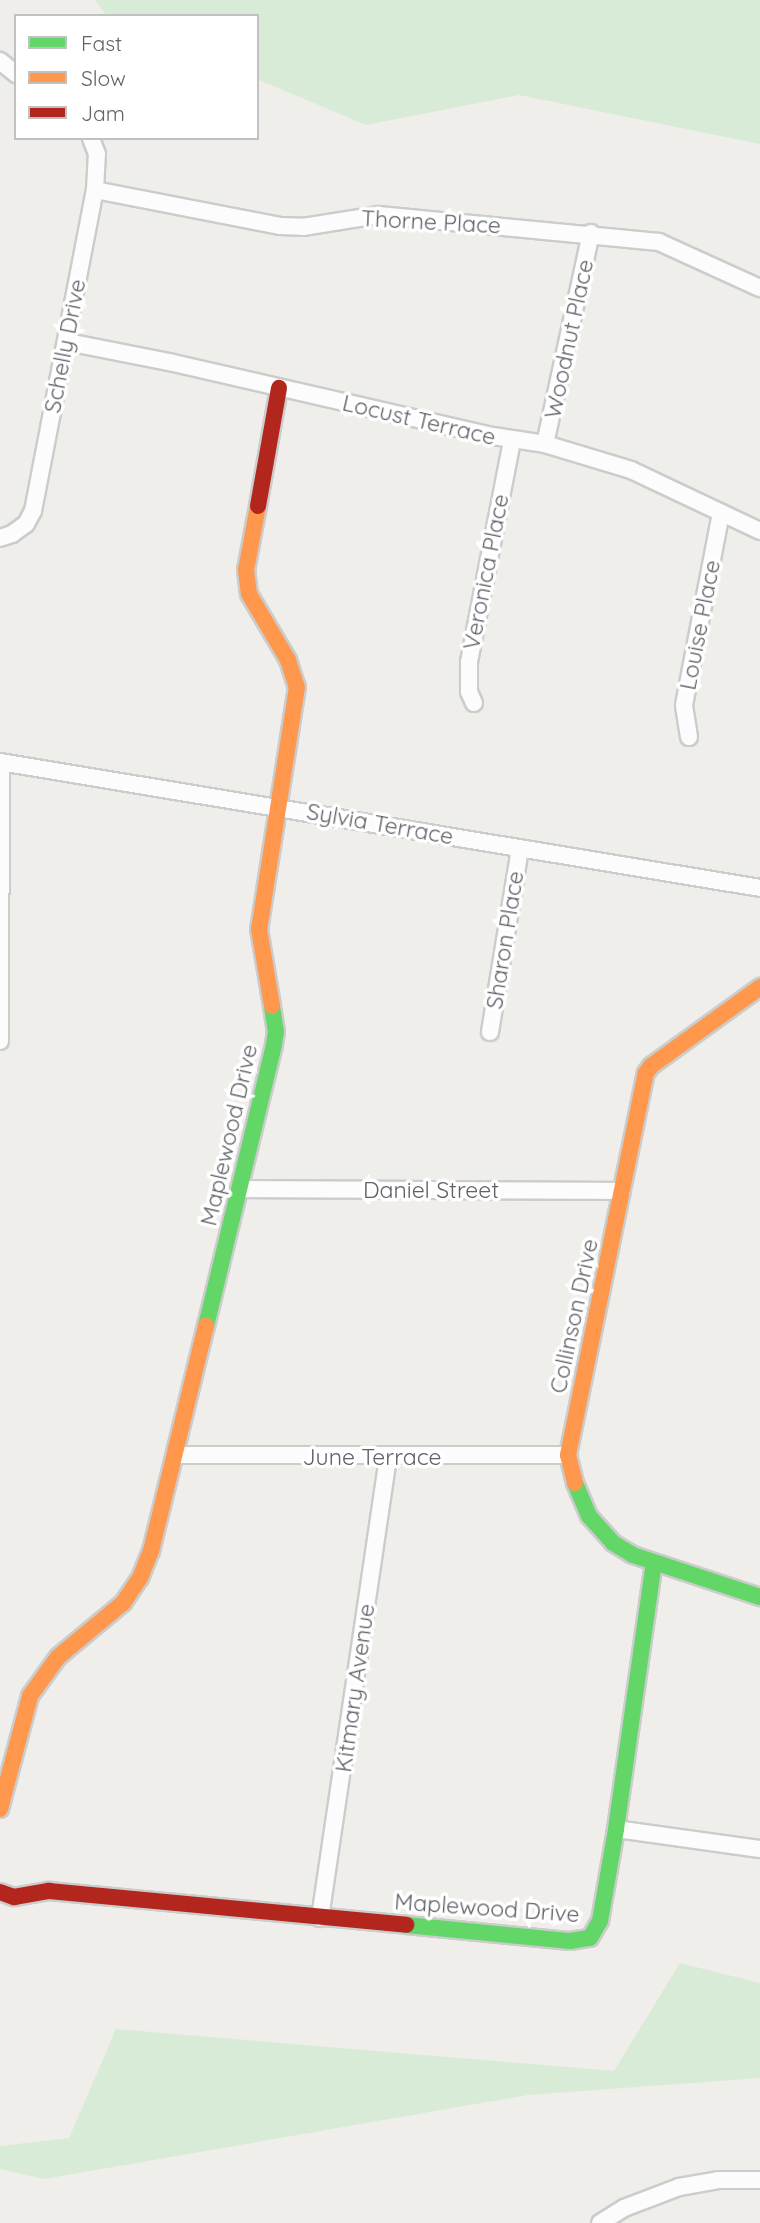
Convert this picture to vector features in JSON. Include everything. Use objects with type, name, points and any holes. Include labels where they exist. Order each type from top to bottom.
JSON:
[{"type":"street","points":[[0,61],[14,72]]},
{"type":"street","name":"Schelly Drive","points":[[0,538],[12,534],[26,524],[33,510],[95,190],[97,153],[92,140]]},
{"type":"street","name":"Thorne Place","points":[[95,190],[280,226],[303,227],[379,215],[591,233],[659,242],[760,288]]},
{"type":"street","name":"Woodnut Place","points":[[545,444],[591,233]]},
{"type":"street","name":"Locust Terrace","points":[[67,342],[512,440],[545,444],[631,470],[760,531]]},
{"type":"street","name":"Maplewood Drive","points":[[0,1809],[24,1709],[43,1675],[58,1657],[118,1609],[140,1578],[176,1455],[276,1032],[259,929],[297,687],[288,660],[249,594],[246,570],[279,388]]},
{"type":"street","name":"Veronica Place","points":[[474,703],[470,692],[469,662],[512,440]]},
{"type":"street","name":"Louise Place","points":[[689,737],[684,705],[721,513]]},
{"type":"street","points":[[0,1041],[1,762]]},
{"type":"street","name":"Sylvia Terrace","points":[[1,762],[760,888]]},
{"type":"street","name":"Sharon Place","points":[[490,1032],[520,848]]},
{"type":"street","name":"Collinson Drive","points":[[760,987],[651,1066],[646,1073],[568,1455],[578,1493],[602,1533],[622,1549],[654,1563],[760,1597]]},
{"type":"street","name":"Daniel Street","points":[[240,1189],[622,1191]]},
{"type":"street","name":"June Terrace","points":[[176,1455],[568,1455]]},
{"type":"street","name":"Kitmary Avenue","points":[[320,1918],[388,1457]]},
{"type":"street","name":"Maplewood Drive","points":[[0,1892],[14,1897],[49,1891],[320,1918],[586,1940],[596,1934],[600,1921],[654,1563]]},
{"type":"street","points":[[616,1829],[760,1849]]},
{"type":"street","points":[[600,2223],[624,2208],[679,2187],[718,2180],[760,2180]]},
{"type":"green space","points":[[95,0],[760,0],[760,144],[519,95],[366,125],[259,80],[259,14],[106,14]]},
{"type":"green space","points":[[680,1963],[760,1983],[760,2078],[528,2095],[44,2179],[0,2169],[0,2146],[69,2138],[116,2029],[614,2071]]},
{"type":"traffic: fast","points":[[206,1326],[274,1044],[276,1032],[272,1006]]},
{"type":"traffic: fast","points":[[575,1483],[589,1516],[613,1543],[633,1555],[760,1597]]},
{"type":"traffic: fast","points":[[406,1925],[570,1941],[590,1938],[600,1921],[616,1829],[654,1563]]},
{"type":"traffic: slow","points":[[258,506],[246,570],[249,594],[288,660],[297,687],[259,929],[272,1006]]},
{"type":"traffic: slow","points":[[575,1483],[568,1455],[646,1073],[651,1066],[760,987]]},
{"type":"traffic: slow","points":[[0,1809],[30,1696],[58,1657],[123,1603],[140,1578],[151,1551],[206,1326]]},
{"type":"traffic: jam","points":[[258,506],[279,388]]},
{"type":"traffic: jam","points":[[0,1892],[14,1897],[49,1891],[406,1925]]}]
